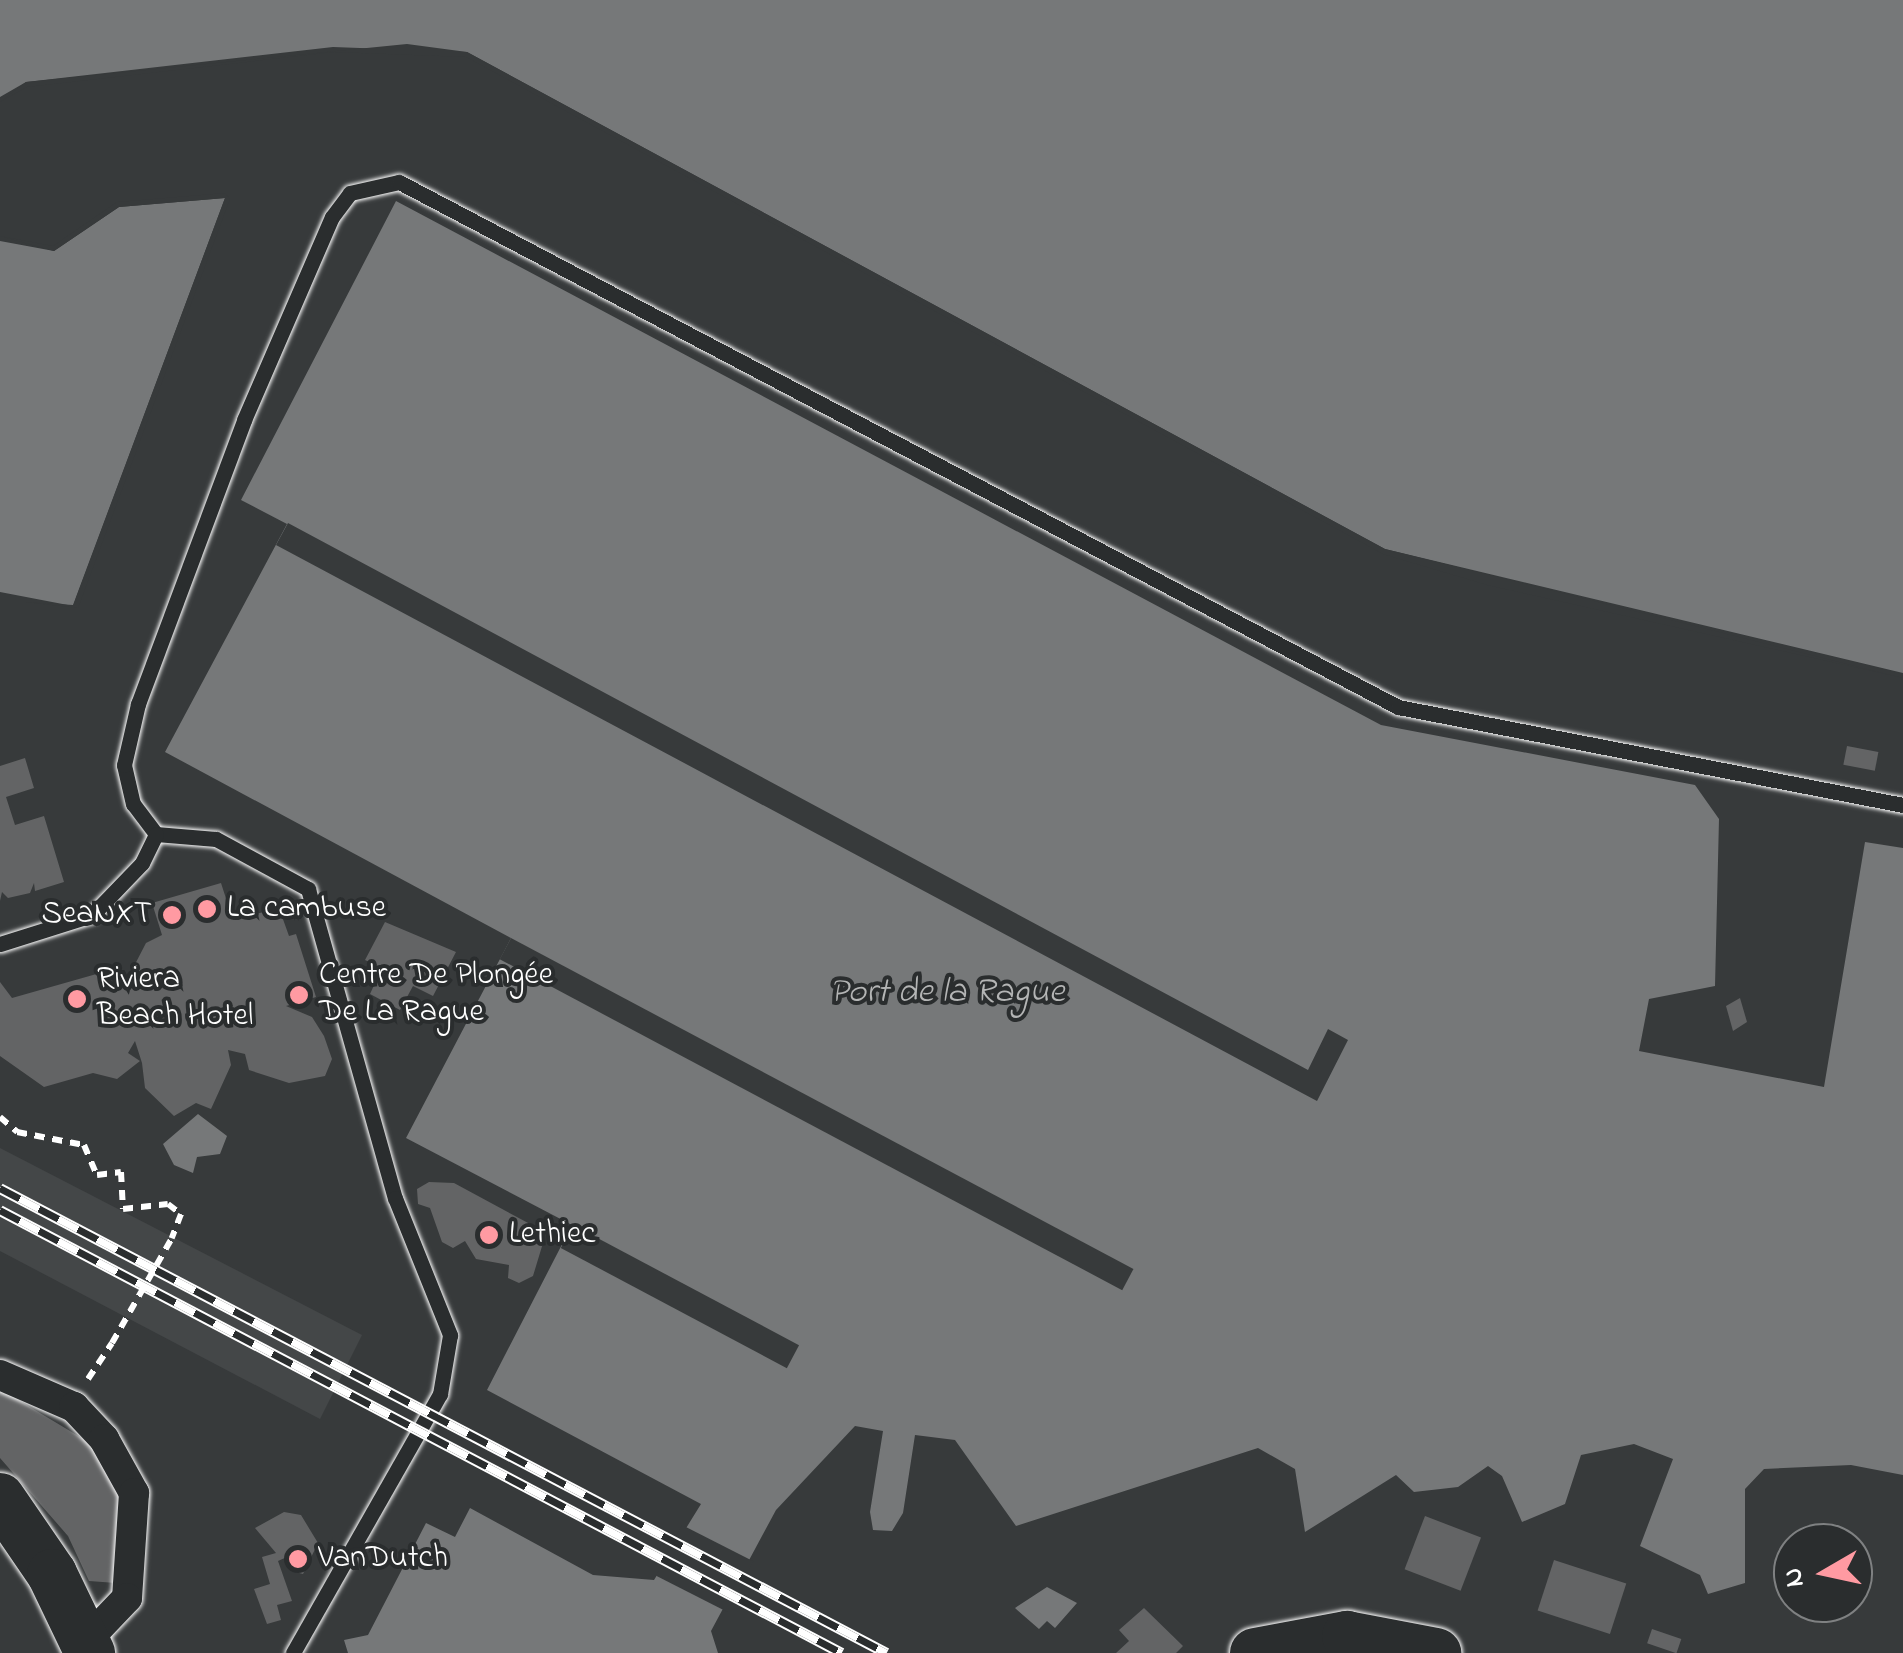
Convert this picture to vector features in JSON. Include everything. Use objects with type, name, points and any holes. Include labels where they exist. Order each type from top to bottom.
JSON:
[{"type":"main road","points":[[0,1498],[87,1647]]},
{"type":"main road","points":[[1255,1653],[1347,1636],[1436,1653]]},
{"type":"street","points":[[0,1375],[74,1407],[104,1439],[134,1494],[127,1598],[87,1647]]},
{"type":"lane","points":[[293,1653],[440,1394],[450,1334],[395,1198],[308,889],[216,839],[156,834],[133,804],[124,766],[138,704],[244,420],[332,217],[350,193],[399,182],[1398,707],[1903,805]]},
{"type":"lane","points":[[0,944],[92,915],[142,863],[156,834]]},
{"type":"path","points":[[0,1117],[17,1132],[84,1145],[98,1175],[120,1172],[124,1210],[168,1204],[181,1214],[172,1238],[112,1344],[84,1384]]},
{"type":"shaded area","points":[[0,1148],[362,1335],[320,1419],[0,1251]]},
{"type":"water","points":[[0,0],[1903,0],[1903,673],[1385,549],[467,52],[333,47],[26,82],[0,97]]},
{"type":"water","points":[[225,198],[73,606],[0,592],[0,241],[54,251],[119,207]]},
{"type":"water","name":"Port de la Rague","points":[[396,201],[1381,725],[1695,785],[1719,819],[1715,986],[1649,999],[1639,1051],[1824,1087],[1865,842],[1903,848],[1903,1475],[1851,1465],[1764,1469],[1745,1489],[1745,1583],[1708,1594],[1700,1575],[1640,1546],[1673,1459],[1634,1444],[1581,1455],[1565,1504],[1522,1522],[1502,1476],[1488,1466],[1458,1487],[1414,1492],[1396,1475],[1305,1532],[1295,1469],[1258,1448],[1016,1526],[955,1440],[915,1435],[903,1513],[892,1531],[873,1530],[870,1512],[883,1431],[855,1426],[776,1510],[711,1631],[718,1653],[348,1653],[344,1640],[368,1635],[426,1523],[455,1537],[470,1508],[593,1575],[654,1580],[701,1504],[487,1390],[572,1225],[406,1138],[511,938],[165,752],[287,524],[241,500]]},
{"type":"water","points":[[198,1114],[227,1136],[220,1154],[197,1157],[193,1173],[174,1165],[163,1144]]},
{"type":"water","points":[[1047,1587],[1077,1603],[1055,1628],[1047,1621],[1039,1629],[1015,1608]]},
{"type":"pier","points":[[407,44],[467,52],[1385,549],[1903,678],[1487,585],[1383,554],[466,57],[334,52],[27,87],[0,102],[26,82]]},
{"type":"pier","points":[[225,193],[230,199],[78,608],[25,602],[73,605],[225,198],[119,207],[54,251],[0,236],[53,246],[117,202]]},
{"type":"pier","points":[[288,523],[1308,1070],[1328,1029],[1348,1040],[1317,1101],[276,545]]},
{"type":"pier","points":[[511,938],[1133,1269],[1122,1290],[500,959]]},
{"type":"pier","points":[[573,1225],[799,1345],[787,1368],[561,1248]]},
{"type":"pier","points":[[682,1525],[753,1561],[727,1612],[656,1576]]},
{"type":"building","points":[[1847,746],[1878,752],[1875,771],[1843,765]]},
{"type":"building","points":[[25,758],[34,788],[6,797],[15,825],[44,816],[64,882],[35,891],[34,883],[30,893],[8,898],[2,892],[0,901],[0,766]]},
{"type":"building","points":[[221,883],[233,920],[279,908],[289,936],[296,934],[316,997],[286,1006],[312,1017],[324,1036],[332,1059],[325,1076],[289,1083],[249,1070],[245,1054],[228,1050],[231,1065],[211,1109],[196,1103],[174,1116],[145,1088],[142,1063],[135,1041],[128,1053],[140,1061],[117,1079],[93,1073],[44,1087],[0,1056],[0,982],[12,998],[100,973],[112,986],[143,989],[146,977],[132,970],[146,943],[162,935],[152,903]]},
{"type":"building","points":[[385,922],[456,952],[433,996],[413,986],[400,1010],[370,994],[382,968],[365,960]]},
{"type":"building","points":[[1740,998],[1747,1022],[1733,1031],[1726,1006]]},
{"type":"building","points":[[429,1182],[454,1183],[530,1224],[532,1237],[543,1243],[533,1276],[519,1283],[508,1278],[509,1265],[476,1259],[465,1241],[453,1248],[442,1242],[430,1208],[418,1204],[417,1189]]},
{"type":"building","points":[[0,1389],[90,1443],[120,1498],[116,1583],[89,1581],[68,1536],[0,1458]]},
{"type":"building","points":[[284,1512],[301,1515],[318,1543],[303,1574],[292,1571],[287,1557],[278,1561],[292,1601],[277,1605],[281,1620],[267,1624],[254,1589],[270,1584],[262,1557],[276,1553],[255,1528]]},
{"type":"building","points":[[1425,1516],[1481,1538],[1461,1591],[1405,1569]]},
{"type":"building","points":[[1554,1560],[1626,1583],[1610,1634],[1538,1610]]},
{"type":"building","points":[[1144,1608],[1183,1646],[1176,1653],[1116,1653],[1129,1641],[1119,1630]]},
{"type":"building","points":[[1652,1629],[1681,1639],[1677,1653],[1647,1643]]},
{"type":"railway","points":[[0,1188],[887,1653]]},
{"type":"railway","points":[[0,1210],[842,1653]]},
{"type":"place","name":"La cambuse","points":[[207,909]]},
{"type":"place","name":"SeaNXT","points":[[172,915]]},
{"type":"place","name":"Centre De Plongée De La Rague","points":[[299,995]]},
{"type":"place","name":"Riviera Beach Hotel","points":[[77,999]]},
{"type":"place","name":"Lethiec","points":[[489,1235]]},
{"type":"place","name":"VanDutch","points":[[298,1559]]}]
